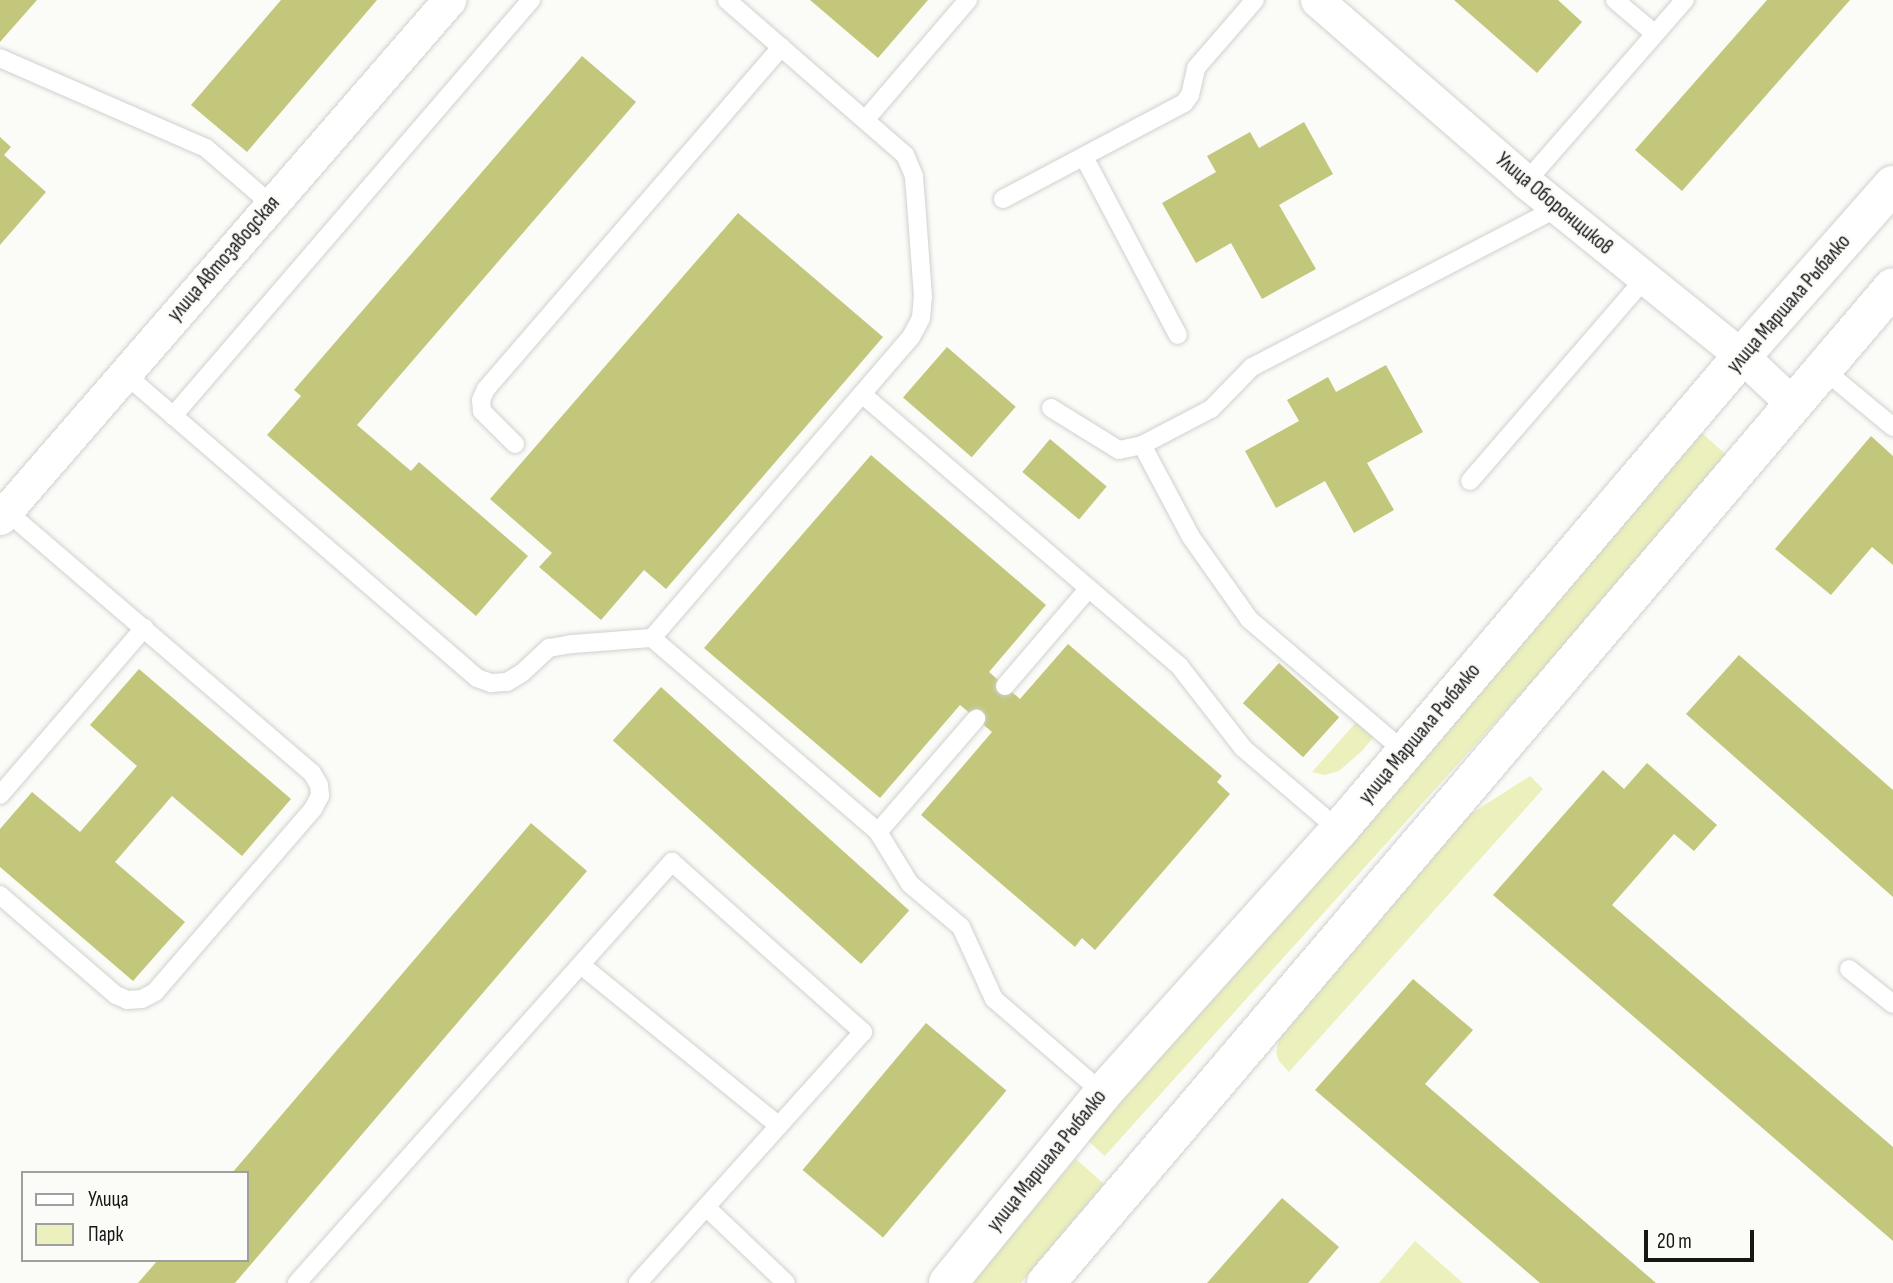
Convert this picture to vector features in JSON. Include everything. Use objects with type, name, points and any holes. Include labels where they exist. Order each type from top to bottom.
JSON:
[{"type":"main road","name":"улица Маршала Рыбалко","points":[[948,1283],[1103,1093],[1339,830],[1742,356],[1893,185]]},
{"type":"main road","points":[[1046,1283],[1893,287]]},
{"type":"street","name":"улица Автозаводская","points":[[2,511],[125,374],[449,0]]},
{"type":"street","name":"Улица Оборонщиков","points":[[1317,0],[1526,182],[1742,356],[1794,405]]},
{"type":"lane","points":[[173,416],[531,0]]},
{"type":"lane","points":[[652,638],[911,337],[922,318],[923,297],[914,176],[905,155],[727,0]]},
{"type":"lane","points":[[866,119],[968,0]]},
{"type":"lane","points":[[1003,199],[1184,103],[1190,95],[1196,68],[1255,0]]},
{"type":"lane","points":[[1615,0],[1656,34]]},
{"type":"lane","points":[[1526,182],[1685,0]]},
{"type":"lane","points":[[515,444],[482,411],[486,389],[781,47]]},
{"type":"lane","points":[[0,58],[206,148],[271,205]]},
{"type":"lane","points":[[1084,157],[1178,335]]},
{"type":"lane","points":[[1051,408],[1119,450],[1142,445],[1212,409],[1252,367],[1558,208]]},
{"type":"lane","points":[[1470,481],[1645,278]]},
{"type":"lane","points":[[1823,369],[1893,427]]},
{"type":"lane","points":[[125,374],[477,678],[491,683],[507,682],[522,674],[549,648],[572,643],[652,638],[878,832],[911,884],[961,927],[994,999],[1103,1093]]},
{"type":"lane","points":[[862,394],[1180,667],[1243,748],[1339,830]]},
{"type":"lane","points":[[1142,445],[1191,537],[1249,619],[1405,752]]},
{"type":"lane","points":[[0,895],[116,995],[128,1000],[142,999],[155,992],[313,808],[320,796],[319,785],[312,773],[144,628],[2,511]]},
{"type":"lane","points":[[1004,686],[1088,589]]},
{"type":"lane","points":[[0,795],[144,628]]},
{"type":"lane","points":[[878,832],[976,719]]},
{"type":"lane","points":[[297,1283],[672,862],[863,1032],[638,1283]]},
{"type":"lane","points":[[581,965],[779,1126]]},
{"type":"lane","points":[[1849,969],[1893,1004]]},
{"type":"lane","points":[[706,1207],[786,1283]]},
{"type":"green space","points":[[1702,433],[1732,460],[1105,1156],[1075,1129]]},
{"type":"green space","points":[[1358,720],[1376,734],[1362,751],[1339,771],[1325,775],[1312,772]]},
{"type":"green space","points":[[1530,776],[1543,789],[1289,1072],[1279,1061],[1276,1052],[1281,1032],[1455,824]]},
{"type":"green space","points":[[1076,1159],[1104,1184],[1021,1283],[971,1283]]},
{"type":"green space","points":[[1415,1241],[1463,1283],[1379,1283]]},
{"type":"building","points":[[0,0],[37,0],[0,42]]},
{"type":"building","points":[[281,0],[377,0],[247,152],[191,105]]},
{"type":"building","points":[[810,0],[928,0],[878,58]]},
{"type":"building","points":[[1454,0],[1558,0],[1582,22],[1537,73]]},
{"type":"building","points":[[1767,0],[1850,0],[1682,191],[1635,150]]},
{"type":"building","points":[[582,56],[636,102],[357,425],[411,471],[419,462],[528,556],[476,616],[267,435],[301,396],[294,390]]},
{"type":"building","points":[[1304,122],[1333,174],[1279,205],[1316,269],[1262,299],[1231,243],[1196,263],[1162,203],[1216,172],[1207,156],[1250,132],[1259,148]]},
{"type":"building","points":[[0,137],[11,147],[4,155],[46,192],[0,245]]},
{"type":"building","points":[[738,213],[883,337],[666,589],[644,570],[601,620],[539,567],[552,553],[490,499]]},
{"type":"building","points":[[947,347],[1016,407],[972,457],[903,398]]},
{"type":"building","points":[[1386,365],[1423,432],[1367,463],[1394,510],[1354,533],[1325,481],[1276,508],[1245,451],[1299,421],[1287,400],[1328,377],[1336,392]]},
{"type":"building","points":[[1871,436],[1893,456],[1893,565],[1872,547],[1831,595],[1775,549]]},
{"type":"building","points":[[1050,439],[1107,487],[1079,520],[1022,472]]},
{"type":"building","points":[[871,455],[1046,605],[989,672],[1020,699],[1068,644],[1222,776],[1217,782],[1230,794],[1095,950],[1082,938],[1075,947],[921,815],[992,732],[960,705],[880,798],[704,648]]},
{"type":"building","points":[[1739,655],[1893,790],[1893,897],[1686,714]]},
{"type":"building","points":[[1279,663],[1339,717],[1303,757],[1243,703]]},
{"type":"building","points":[[139,669],[291,799],[242,856],[172,796],[115,862],[185,922],[133,981],[0,867],[0,829],[32,792],[80,832],[137,766],[90,725]]},
{"type":"building","points":[[661,687],[909,910],[861,964],[613,741]]},
{"type":"building","points":[[1647,763],[1717,825],[1694,851],[1674,834],[1612,905],[1893,1147],[1893,1241],[1493,895],[1603,770],[1624,789]]},
{"type":"building","points":[[531,823],[587,871],[235,1283],[138,1283],[156,1262],[248,1262],[248,1171],[234,1171]]},
{"type":"building","points":[[1413,979],[1473,1030],[1425,1084],[1656,1283],[1540,1283],[1315,1090]]},
{"type":"building","points":[[926,1023],[1006,1090],[883,1238],[803,1170]]},
{"type":"building","points":[[1282,1198],[1339,1247],[1308,1283],[1207,1283]]}]
